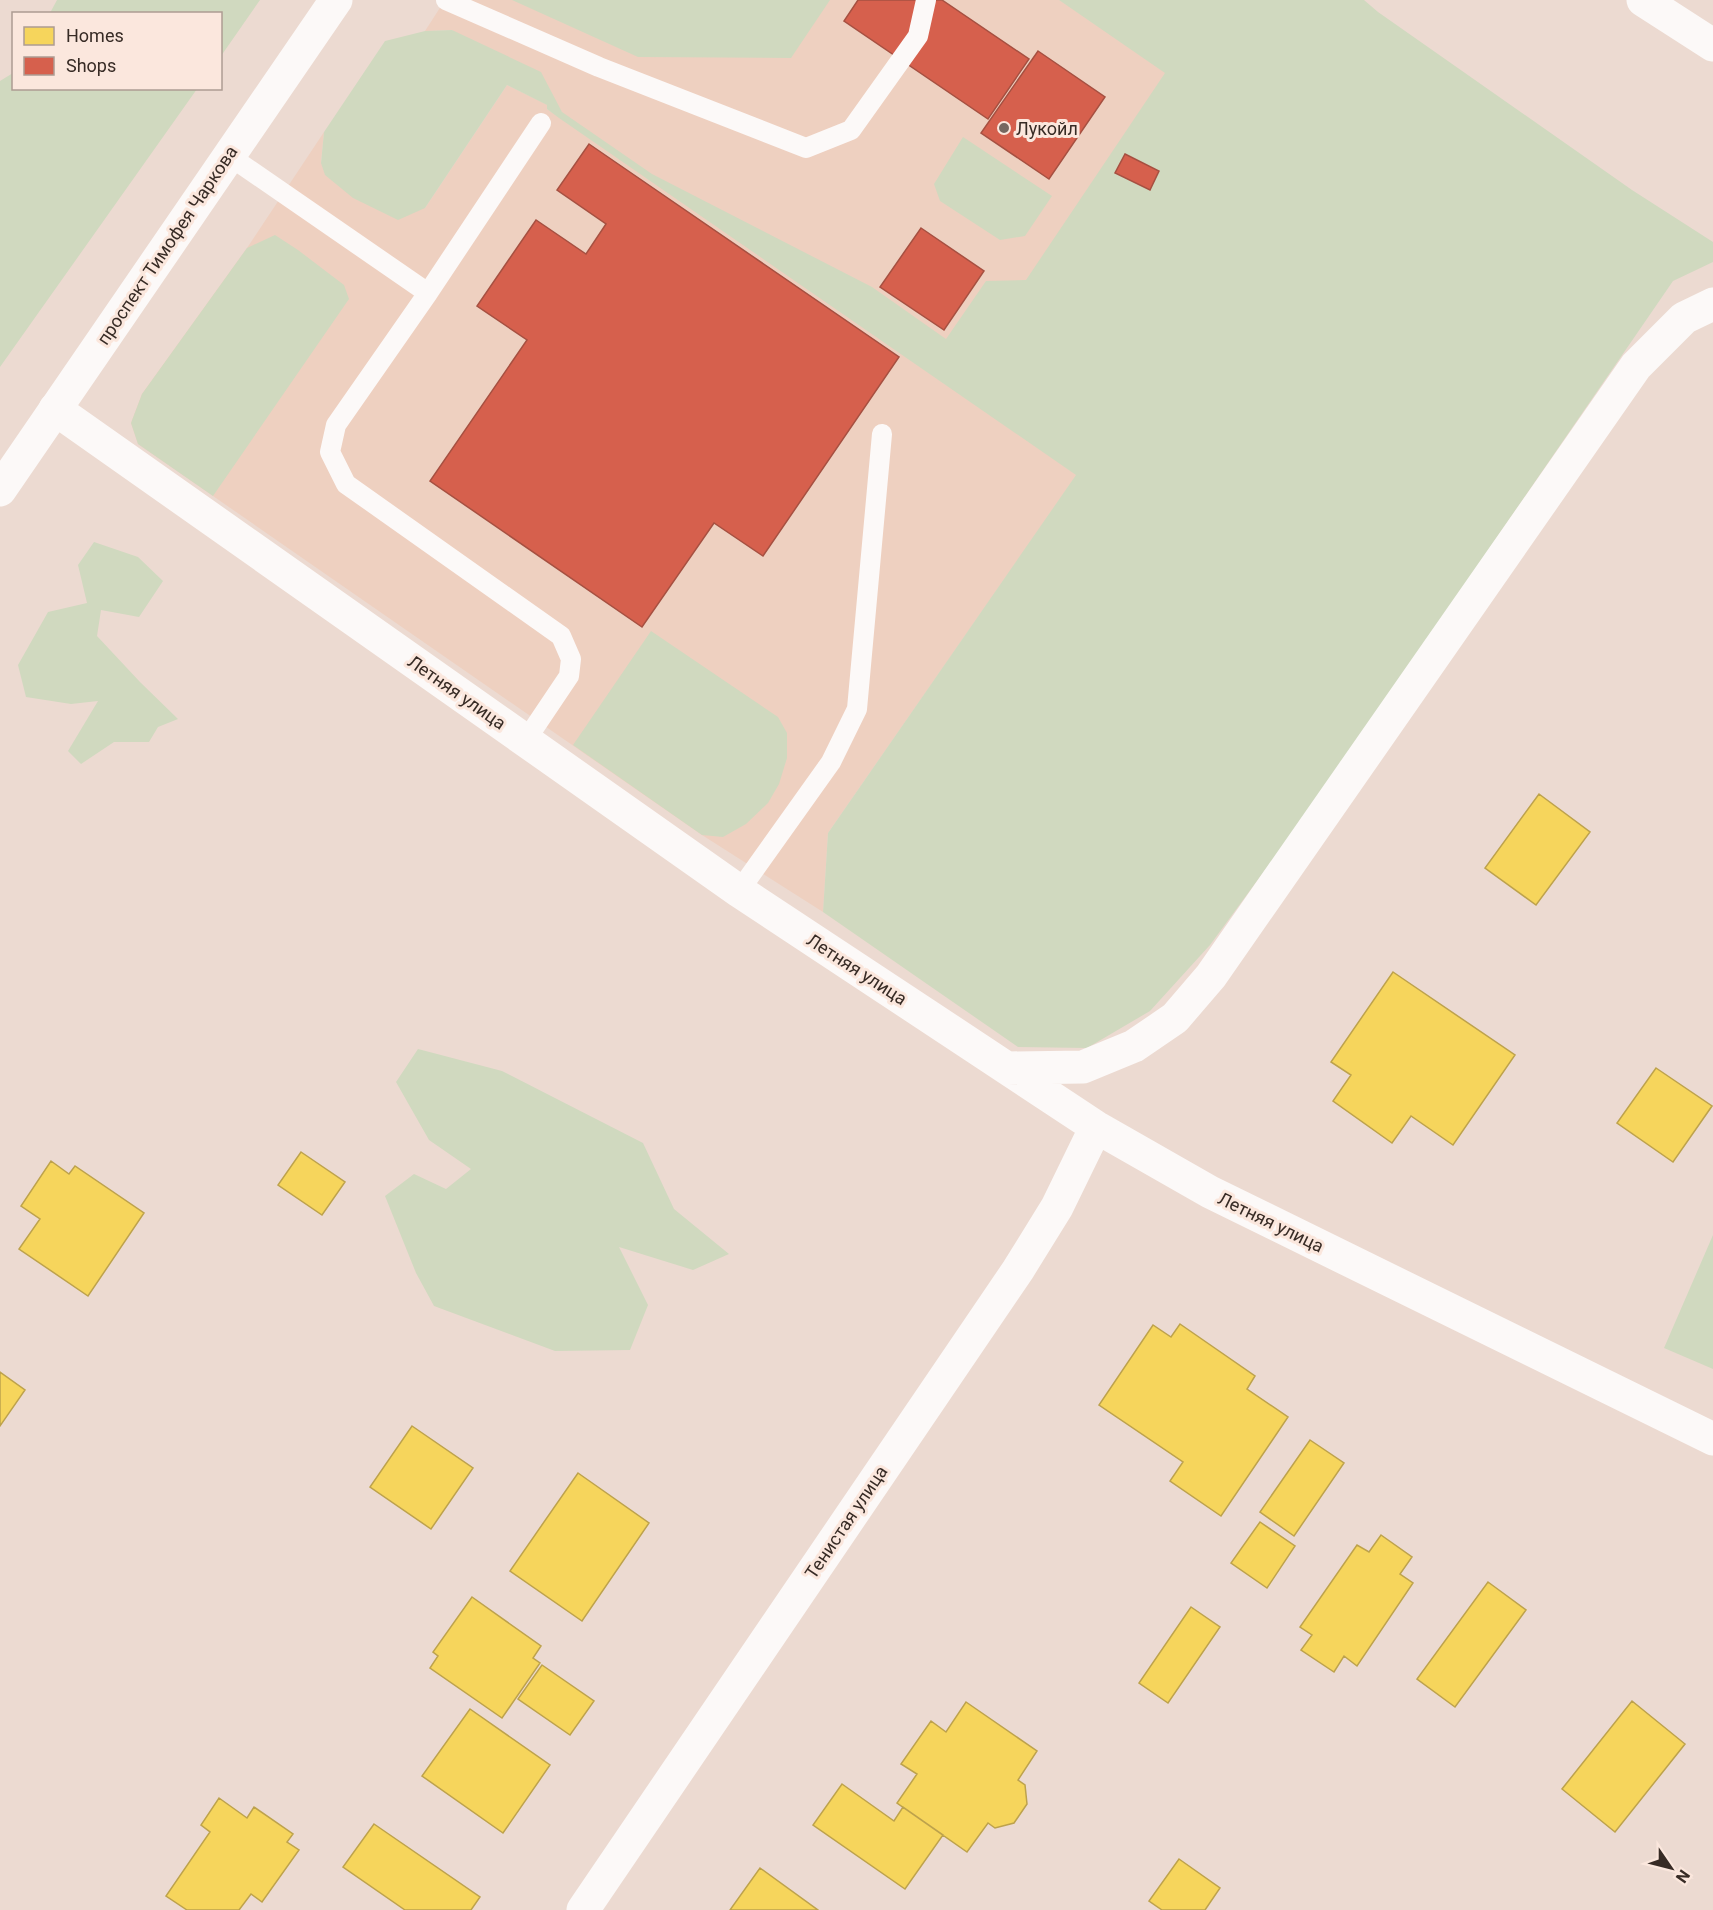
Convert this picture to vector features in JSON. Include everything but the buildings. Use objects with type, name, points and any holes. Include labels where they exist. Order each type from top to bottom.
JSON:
[{"type":"street","name":"проспект Тимофея Чаркова","points":[[0,490],[336,0]]},
{"type":"street","points":[[1643,0],[1713,45]]},
{"type":"street","points":[[1008,1068],[1083,1067],[1134,1046],[1175,1018],[1211,976],[1636,366],[1684,318],[1713,304]]},
{"type":"street","name":"Летняя улица","points":[[55,409],[739,891],[1096,1127],[1210,1192],[1713,1439]]},
{"type":"street","name":"Тенистая улица","points":[[583,1910],[1018,1270],[1058,1208],[1096,1127]]},
{"type":"lane","points":[[446,0],[599,67],[806,148],[850,130],[918,36],[926,0]]},
{"type":"lane","points":[[526,740],[569,676],[571,659],[561,636],[346,484],[330,452],[336,425],[428,293],[541,123]]},
{"type":"lane","points":[[228,155],[428,293]]},
{"type":"lane","points":[[739,891],[831,762],[857,709],[882,434]]},
{"type":"shaded area","points":[[445,0],[1243,0],[1356,73],[828,833],[823,912],[702,835],[138,444],[131,423],[142,394],[247,248],[324,132],[321,162],[425,208],[507,85],[548,105],[547,109],[559,117],[562,112],[452,30],[425,31]]},
{"type":"green space","points":[[57,0],[260,0],[222,55],[222,12],[51,12]]},
{"type":"green space","points":[[512,0],[830,0],[791,58],[638,57]]},
{"type":"green space","points":[[1059,0],[1364,0],[1632,190],[1713,242],[1713,262],[1673,281],[1317,799],[1210,945],[1150,1011],[1087,1048],[1018,1047],[823,912],[828,833],[1076,475],[559,118],[547,109],[547,105],[507,85],[425,208],[398,220],[353,198],[325,175],[321,163],[324,132],[385,41],[425,31],[452,30],[541,72],[562,112],[652,174],[872,287],[946,339],[986,281],[1026,280],[1165,73]],"holes":[[[1125,154],[1159,171],[1150,190],[1115,173]]]},
{"type":"green space","points":[[12,74],[12,90],[196,90],[0,367],[0,81]]},
{"type":"green space","points":[[963,137],[1052,196],[1025,236],[1000,240],[940,201],[934,184]]},
{"type":"green space","points":[[275,235],[344,285],[349,299],[213,496],[138,444],[131,423],[142,394],[247,248]]},
{"type":"green space","points":[[94,542],[138,557],[163,581],[139,617],[101,610],[97,636],[178,719],[158,727],[149,742],[114,742],[81,764],[68,751],[98,701],[71,704],[26,697],[18,665],[48,612],[87,603],[78,565]]},
{"type":"green space","points":[[651,631],[778,717],[787,733],[787,758],[779,784],[768,803],[746,824],[723,837],[702,835],[573,745]]},
{"type":"green space","points":[[418,1049],[502,1071],[643,1143],[674,1209],[729,1254],[693,1270],[619,1247],[648,1305],[630,1350],[555,1351],[434,1306],[416,1273],[385,1196],[414,1174],[446,1189],[471,1169],[429,1140],[396,1082]]},
{"type":"green space","points":[[1713,1235],[1713,1369],[1664,1348]]},
{"type":"place","name":"Лукойл","points":[[1004,128]]}]
